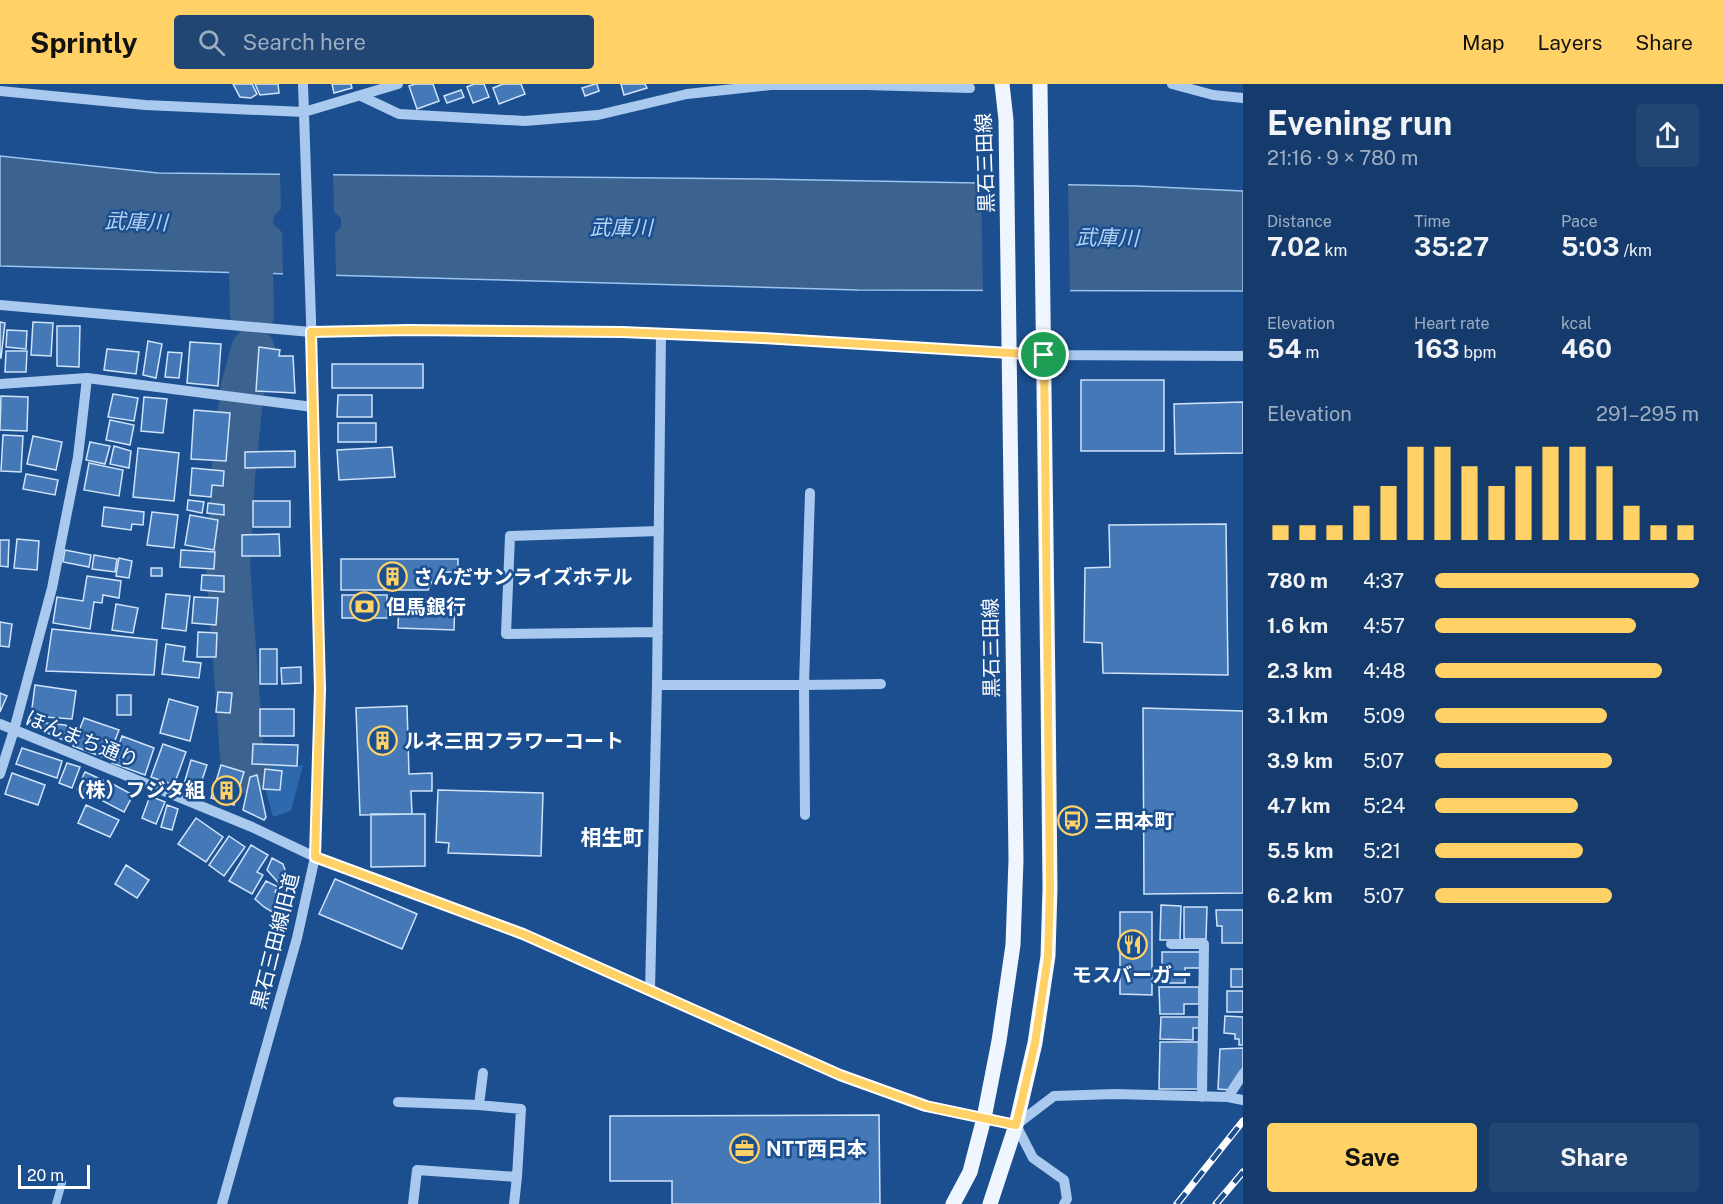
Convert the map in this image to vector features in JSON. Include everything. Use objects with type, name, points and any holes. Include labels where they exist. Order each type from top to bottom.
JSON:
[{"type":"main road","name":"黒石三田線","points":[[953,1204],[970,1172],[984,1118],[999,1041],[1013,945],[1015,871],[1009,347],[1006,120],[1002,84]]},
{"type":"main road","points":[[990,1204],[1016,1125],[1035,1043],[1048,956],[1050,888],[1040,84]]},
{"type":"street","name":"黒石三田線旧道","points":[[222,1204],[297,938],[315,857],[320,689],[303,84]]},
{"type":"street","points":[[0,92],[304,117],[398,84]]},
{"type":"street","points":[[1172,84],[1213,95],[1243,98]]},
{"type":"street","points":[[361,96],[399,114],[525,120],[598,115],[687,94],[771,85],[970,88]]},
{"type":"street","points":[[0,305],[311,326],[408,330],[661,333],[1243,356]]},
{"type":"street","points":[[650,991],[658,632],[661,333]]},
{"type":"street","points":[[0,774],[14,730],[54,578],[78,457],[87,378]]},
{"type":"street","points":[[0,384],[87,378],[313,407]]},
{"type":"street","points":[[805,815],[804,686],[810,493]]},
{"type":"street","points":[[658,632],[506,634],[510,536],[659,531]]},
{"type":"street","points":[[657,685],[881,684]]},
{"type":"street","name":"ほんまち通り","points":[[0,724],[252,827],[315,857],[523,934],[840,1075],[926,1106],[1016,1125]]},
{"type":"street","points":[[1171,944],[1204,944],[1202,1096]]},
{"type":"street","points":[[479,1105],[483,1073]]},
{"type":"street","points":[[1228,1097],[1243,1074]]},
{"type":"street","points":[[1064,1204],[1067,1199],[1064,1180],[1034,1158],[1016,1125],[1054,1096],[1114,1094],[1228,1097],[1243,1100]]},
{"type":"street","points":[[398,1102],[520,1109],[514,1204]]},
{"type":"street","points":[[413,1204],[417,1170],[517,1178]]},
{"type":"shaded area","points":[[258,762],[303,765],[291,811],[273,817]]},
{"type":"water","name":"武庫川","points":[[0,156],[158,173],[763,179],[1137,186],[1243,191],[1243,291],[858,290],[0,266]]},
{"type":"pier","points":[[280,172],[333,172],[334,212],[341,218],[341,227],[335,233],[336,278],[283,276],[282,232],[273,224],[274,216],[281,209]]},
{"type":"pier","points":[[981,181],[1068,182],[1070,293],[983,293]]},
{"type":"building","points":[[233,84],[252,84],[257,94],[251,98],[240,97]]},
{"type":"building","points":[[255,84],[278,84],[279,93],[260,95]]},
{"type":"building","points":[[332,84],[351,84],[352,88],[334,93]]},
{"type":"building","points":[[433,84],[439,101],[417,109],[409,86]]},
{"type":"building","points":[[484,84],[489,97],[473,103],[467,87]]},
{"type":"building","points":[[503,84],[521,84],[525,94],[499,104],[493,88]]},
{"type":"building","points":[[595,84],[599,91],[585,96],[582,88]]},
{"type":"building","points":[[621,84],[645,84],[647,88],[624,95]]},
{"type":"building","points":[[461,90],[464,97],[447,103],[444,96]]},
{"type":"building","points":[[0,322],[5,323],[1,358],[0,358]]},
{"type":"building","points":[[33,322],[53,323],[51,356],[31,355]]},
{"type":"building","points":[[57,326],[80,326],[79,367],[57,366]]},
{"type":"building","points":[[7,330],[27,331],[26,349],[6,347]]},
{"type":"building","points":[[148,341],[162,344],[156,378],[143,375]]},
{"type":"building","points":[[190,342],[221,344],[218,386],[187,383]]},
{"type":"building","points":[[259,347],[280,350],[279,356],[293,356],[295,393],[256,391]]},
{"type":"building","points":[[107,349],[139,352],[136,374],[104,370]]},
{"type":"building","points":[[6,351],[27,351],[26,372],[5,372]]},
{"type":"building","points":[[168,352],[182,353],[179,378],[165,377]]},
{"type":"building","points":[[332,364],[423,364],[423,388],[332,388]]},
{"type":"building","points":[[1081,380],[1164,380],[1164,451],[1081,451]]},
{"type":"building","points":[[113,394],[138,398],[134,421],[108,417]]},
{"type":"building","points":[[338,395],[372,395],[372,417],[337,417]]},
{"type":"building","points":[[1,396],[28,397],[27,431],[0,430]]},
{"type":"building","points":[[144,397],[167,399],[163,433],[141,431]]},
{"type":"building","points":[[1243,402],[1243,453],[1175,454],[1174,404]]},
{"type":"building","points":[[194,410],[230,413],[226,461],[191,459]]},
{"type":"building","points":[[110,420],[134,425],[130,445],[106,440]]},
{"type":"building","points":[[338,423],[376,423],[376,442],[338,442]]},
{"type":"building","points":[[3,435],[23,436],[21,472],[1,471]]},
{"type":"building","points":[[33,436],[62,442],[56,470],[27,464]]},
{"type":"building","points":[[90,442],[110,446],[105,464],[86,460]]},
{"type":"building","points":[[114,446],[131,451],[129,468],[110,464]]},
{"type":"building","points":[[392,447],[395,477],[339,480],[337,450]]},
{"type":"building","points":[[138,448],[179,453],[174,501],[133,497]]},
{"type":"building","points":[[295,451],[295,467],[245,468],[245,452]]},
{"type":"building","points":[[89,463],[123,470],[119,496],[84,490]]},
{"type":"building","points":[[192,468],[224,471],[223,486],[212,485],[211,497],[190,495]]},
{"type":"building","points":[[26,474],[58,480],[55,495],[23,489]]},
{"type":"building","points":[[188,500],[204,502],[202,513],[187,510]]},
{"type":"building","points":[[253,501],[290,501],[290,527],[253,527]]},
{"type":"building","points":[[208,503],[224,505],[224,515],[207,513]]},
{"type":"building","points":[[104,507],[144,512],[143,525],[132,524],[131,530],[102,526]]},
{"type":"building","points":[[152,512],[178,515],[174,548],[147,545]]},
{"type":"building","points":[[190,515],[218,520],[214,550],[185,545]]},
{"type":"building","points":[[1226,524],[1228,675],[1103,673],[1102,643],[1084,642],[1085,568],[1110,567],[1109,525]]},
{"type":"building","points":[[279,534],[280,556],[242,556],[242,535]]},
{"type":"building","points":[[17,539],[39,541],[37,570],[14,568]]},
{"type":"building","points":[[0,540],[9,540],[8,567],[0,566]]},
{"type":"building","points":[[65,550],[91,555],[89,567],[63,562]]},
{"type":"building","points":[[181,550],[215,552],[214,569],[180,567]]},
{"type":"building","points":[[94,555],[117,559],[115,572],[92,569]]},
{"type":"building","points":[[119,558],[132,561],[129,578],[116,576]]},
{"type":"building","name":"さんだサンライズホテル","points":[[341,559],[458,559],[458,572],[443,572],[443,582],[432,582],[428,590],[341,590]]},
{"type":"building","points":[[151,568],[162,568],[162,576],[151,576]]},
{"type":"building","points":[[202,575],[224,576],[224,592],[201,590]]},
{"type":"building","points":[[87,576],[121,581],[119,598],[103,595],[102,603],[94,602],[90,629],[53,623],[57,597],[83,601]]},
{"type":"building","points":[[166,594],[190,596],[186,631],[162,628]]},
{"type":"building","name":"但馬銀行","points":[[342,595],[387,595],[387,618],[342,618]]},
{"type":"building","points":[[194,597],[218,598],[216,625],[192,623]]},
{"type":"building","points":[[399,599],[455,600],[454,630],[398,628]]},
{"type":"building","points":[[116,604],[138,608],[133,633],[112,630]]},
{"type":"building","points":[[0,622],[12,624],[9,647],[0,646]]},
{"type":"building","points":[[52,629],[157,640],[154,675],[46,671]]},
{"type":"building","points":[[198,632],[217,633],[216,657],[197,657]]},
{"type":"building","points":[[166,644],[185,647],[183,661],[201,663],[199,678],[162,674]]},
{"type":"building","points":[[260,649],[277,649],[277,684],[260,684]]},
{"type":"building","points":[[301,667],[301,683],[282,684],[281,668]]},
{"type":"building","points":[[35,685],[76,691],[72,719],[31,716]]},
{"type":"building","points":[[218,692],[232,693],[230,713],[216,712]]},
{"type":"building","points":[[0,693],[7,696],[0,712]]},
{"type":"building","points":[[117,695],[131,695],[131,715],[117,715]]},
{"type":"building","points":[[169,699],[198,707],[190,741],[160,733]]},
{"type":"building","name":"ルネ三田フラワーコート","points":[[407,706],[409,774],[432,773],[432,791],[411,791],[412,814],[360,815],[356,708]]},
{"type":"building","points":[[1143,708],[1243,711],[1243,893],[1144,894]]},
{"type":"building","points":[[260,709],[294,709],[294,736],[260,736]]},
{"type":"building","points":[[84,718],[119,730],[108,759],[73,746]]},
{"type":"building","points":[[35,722],[65,725],[74,729],[68,742],[34,727]]},
{"type":"building","points":[[122,736],[154,748],[145,775],[112,763]]},
{"type":"building","points":[[163,744],[186,752],[174,785],[151,777]]},
{"type":"building","points":[[253,744],[298,745],[297,766],[252,764]]},
{"type":"building","points":[[22,748],[62,761],[57,778],[16,764]]},
{"type":"building","points":[[191,760],[207,765],[199,789],[184,784]]},
{"type":"building","points":[[67,763],[80,767],[72,788],[59,783]]},
{"type":"building","name":"（株）フジタ組","points":[[221,765],[244,772],[234,805],[211,798]]},
{"type":"building","points":[[265,769],[282,771],[280,790],[263,789]]},
{"type":"building","points":[[85,772],[103,780],[95,797],[77,789]]},
{"type":"building","points":[[12,773],[45,785],[38,805],[5,794]]},
{"type":"building","points":[[257,775],[266,817],[264,820],[243,810],[250,777]]},
{"type":"building","points":[[109,782],[133,795],[124,812],[99,799]]},
{"type":"building","points":[[438,790],[543,793],[541,856],[448,853],[449,843],[436,842]]},
{"type":"building","points":[[150,796],[165,802],[156,824],[142,818]]},
{"type":"building","points":[[86,805],[119,820],[110,837],[78,823]]},
{"type":"building","points":[[167,805],[178,809],[172,830],[161,827]]},
{"type":"building","points":[[371,814],[425,814],[425,866],[371,867]]},
{"type":"building","points":[[196,818],[223,837],[206,862],[178,844]]},
{"type":"building","points":[[229,836],[245,847],[224,876],[209,865]]},
{"type":"building","points":[[251,845],[268,855],[257,872],[263,875],[252,894],[229,881]]},
{"type":"building","points":[[272,858],[283,864],[287,876],[286,891],[267,870]]},
{"type":"building","points":[[126,865],[149,880],[137,898],[115,884]]},
{"type":"building","points":[[335,879],[417,914],[402,949],[319,914]]},
{"type":"building","points":[[266,881],[278,887],[275,892],[286,898],[282,918],[255,899]]},
{"type":"building","points":[[1161,905],[1181,906],[1180,940],[1160,940]]},
{"type":"building","points":[[1184,907],[1207,907],[1206,939],[1184,939]]},
{"type":"building","points":[[1216,910],[1243,910],[1243,943],[1222,943],[1222,926],[1217,926]]},
{"type":"building","points":[[1120,912],[1152,912],[1152,995],[1120,994]]},
{"type":"building","points":[[1162,952],[1200,952],[1200,968],[1185,968],[1185,983],[1162,983]]},
{"type":"building","points":[[1231,969],[1243,969],[1243,987],[1231,987]]},
{"type":"building","points":[[1159,987],[1199,987],[1199,1004],[1184,1004],[1184,1014],[1160,1014]]},
{"type":"building","points":[[1227,991],[1243,991],[1243,1012],[1227,1012]]},
{"type":"building","points":[[1225,1016],[1243,1017],[1243,1045],[1239,1045],[1239,1039],[1235,1039],[1235,1034],[1224,1033]]},
{"type":"building","points":[[1161,1017],[1199,1017],[1199,1028],[1193,1028],[1193,1040],[1160,1039]]},
{"type":"building","points":[[1160,1042],[1199,1042],[1198,1089],[1159,1089]]},
{"type":"building","points":[[1243,1048],[1243,1067],[1231,1090],[1218,1089],[1220,1049]]},
{"type":"building","name":"NTT西日本","points":[[879,1115],[880,1204],[672,1204],[672,1181],[610,1181],[610,1116]]},
{"type":"waterway","points":[[250,226],[252,314]]},
{"type":"waterway","points":[[248,772],[242,756],[228,567],[233,478],[242,390],[253,350]]},
{"type":"waterway","points":[[56,1204],[62,1183]]},
{"type":"railway","points":[[1177,1204],[1243,1121]]},
{"type":"railway","points":[[1216,1204],[1243,1172]]},
{"type":"place","name":"さんだサンライズホテル","points":[[392,577]]},
{"type":"place","name":"但馬銀行","points":[[365,607]]},
{"type":"place","name":"ルネ三田フラワーコート","points":[[383,741]]},
{"type":"place","name":"（株）フジタ組","points":[[226,790]]},
{"type":"place","name":"三田本町","points":[[1073,821]]},
{"type":"place","name":"モスバーガー","points":[[1132,944]]},
{"type":"place","name":"NTT西日本","points":[[745,1149]]},
{"type":"district","name":"相生町","points":[[612,838]]},
{"type":"route","points":[[408,330],[622,332],[1044,355],[1050,888],[1048,956],[1035,1043],[1016,1125],[926,1106],[840,1075],[523,934],[315,857],[320,689],[311,332],[408,330]]}]
